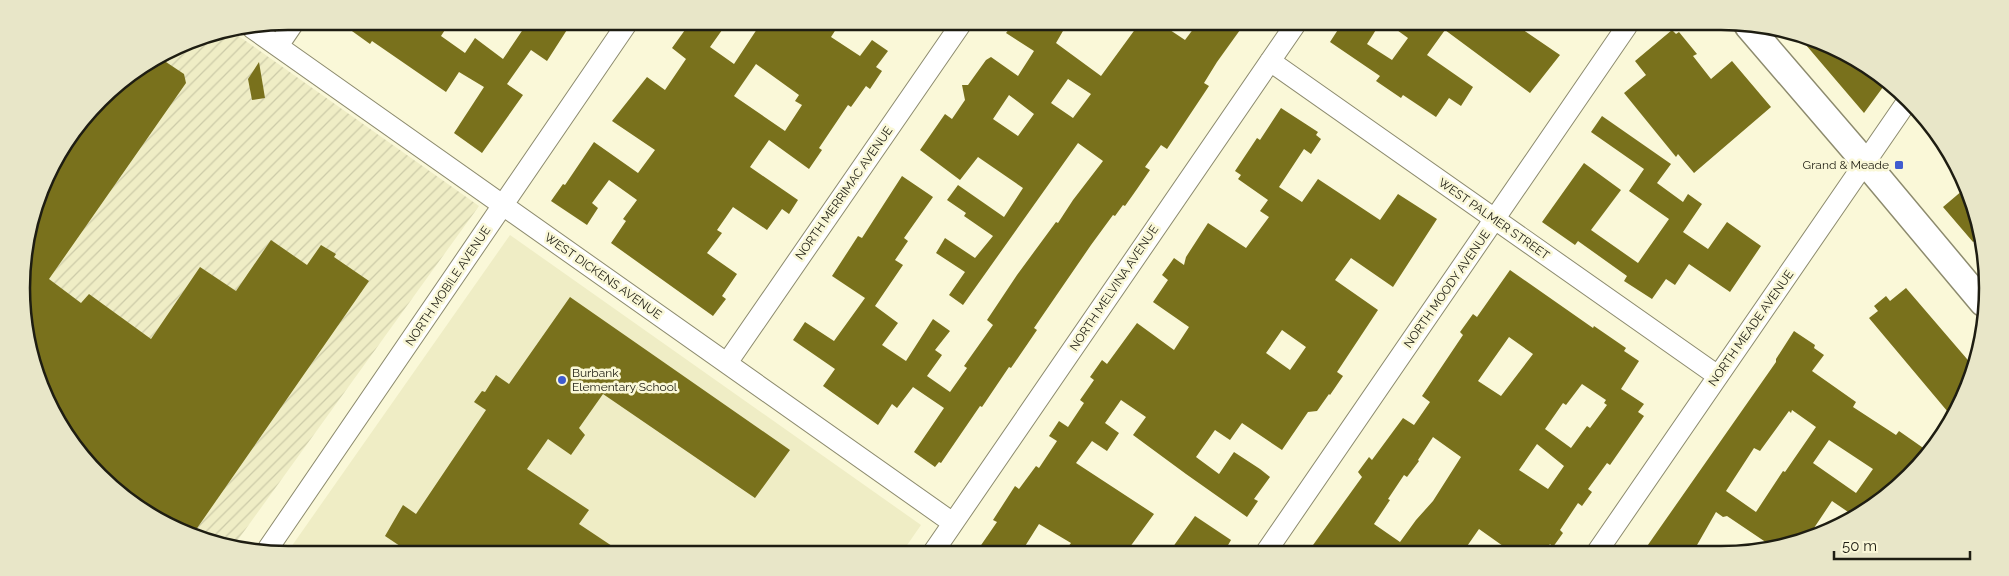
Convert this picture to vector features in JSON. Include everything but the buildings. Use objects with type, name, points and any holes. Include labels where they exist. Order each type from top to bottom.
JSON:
[{"type":"main road","points":[[1753,32],[1978,298]]},
{"type":"street","points":[[278,46],[289,30]]},
{"type":"street","name":"NORTH MOBILE AVENUE","points":[[270,545],[623,30]]},
{"type":"street","name":"NORTH MERRIMAC AVENUE","points":[[727,363],[957,30]]},
{"type":"street","name":"NORTH MELVINA AVENUE","points":[[937,546],[1292,30]]},
{"type":"street","name":"NORTH MOODY AVENUE","points":[[1270,546],[1624,30]]},
{"type":"street","name":"WEST DICKENS AVENUE","points":[[257,32],[953,523]]},
{"type":"street","name":"WEST PALMER STREET","points":[[1270,61],[1718,376]]},
{"type":"street","name":"NORTH MEADE AVENUE","points":[[1601,546],[1904,107]]},
{"type":"shaded area","points":[[237,35],[479,206],[237,541],[189,526],[138,498],[47,379],[39,355],[32,322],[30,288],[35,238],[44,205],[57,174],[73,145],[94,118],[118,94],[145,73],[189,50]]},
{"type":"shaded area","name":"Burbank Elementary School","points":[[510,235],[921,525],[906,546],[292,546]]},
{"type":"place","name":"Grand & Meade","points":[[1899,165]]},
{"type":"place","name":"Burbank Elementary School","points":[[562,380]]}]
